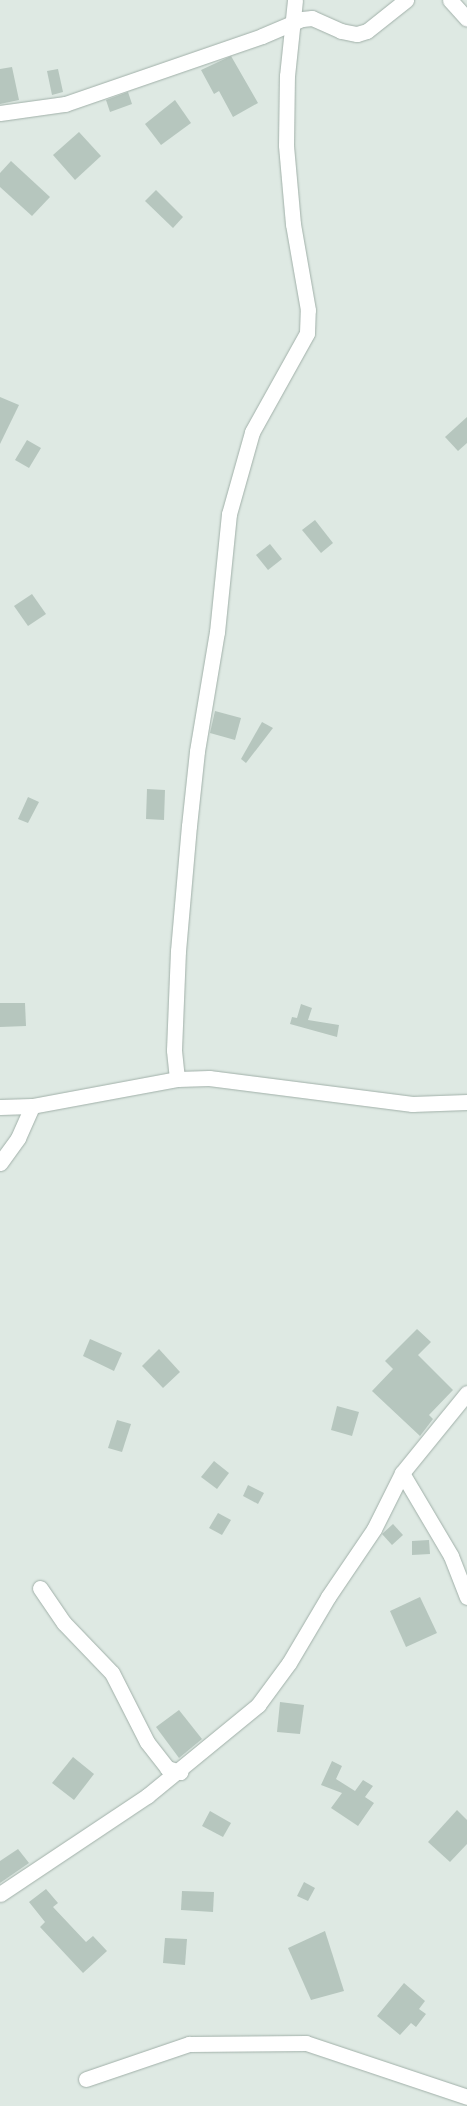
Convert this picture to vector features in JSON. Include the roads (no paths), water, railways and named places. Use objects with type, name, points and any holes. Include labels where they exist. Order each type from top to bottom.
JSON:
[{"type":"street","points":[[177,1079],[174,1050],[178,951],[188,826],[197,751],[217,632],[229,514],[252,432],[307,333],[308,310],[293,224],[286,145],[288,76],[295,0]]},
{"type":"street","points":[[0,113],[66,104],[293,22],[312,18],[341,31],[357,34],[367,31],[406,0]]},
{"type":"street","points":[[457,1],[467,19]]},
{"type":"street","points":[[0,1108],[32,1106],[177,1079],[252,1082],[412,1104],[467,1102]]},
{"type":"street","points":[[0,1163],[18,1138],[32,1106]]},
{"type":"street","points":[[0,1894],[180,1772],[258,1705],[279,1677],[374,1529],[402,1473],[467,1393]]},
{"type":"street","points":[[402,1473],[451,1556],[467,1597]]},
{"type":"street","points":[[40,1588],[64,1622],[112,1673],[147,1742],[167,1768],[180,1772]]},
{"type":"street","points":[[86,2079],[189,2044],[306,2043],[467,2097]]}]
